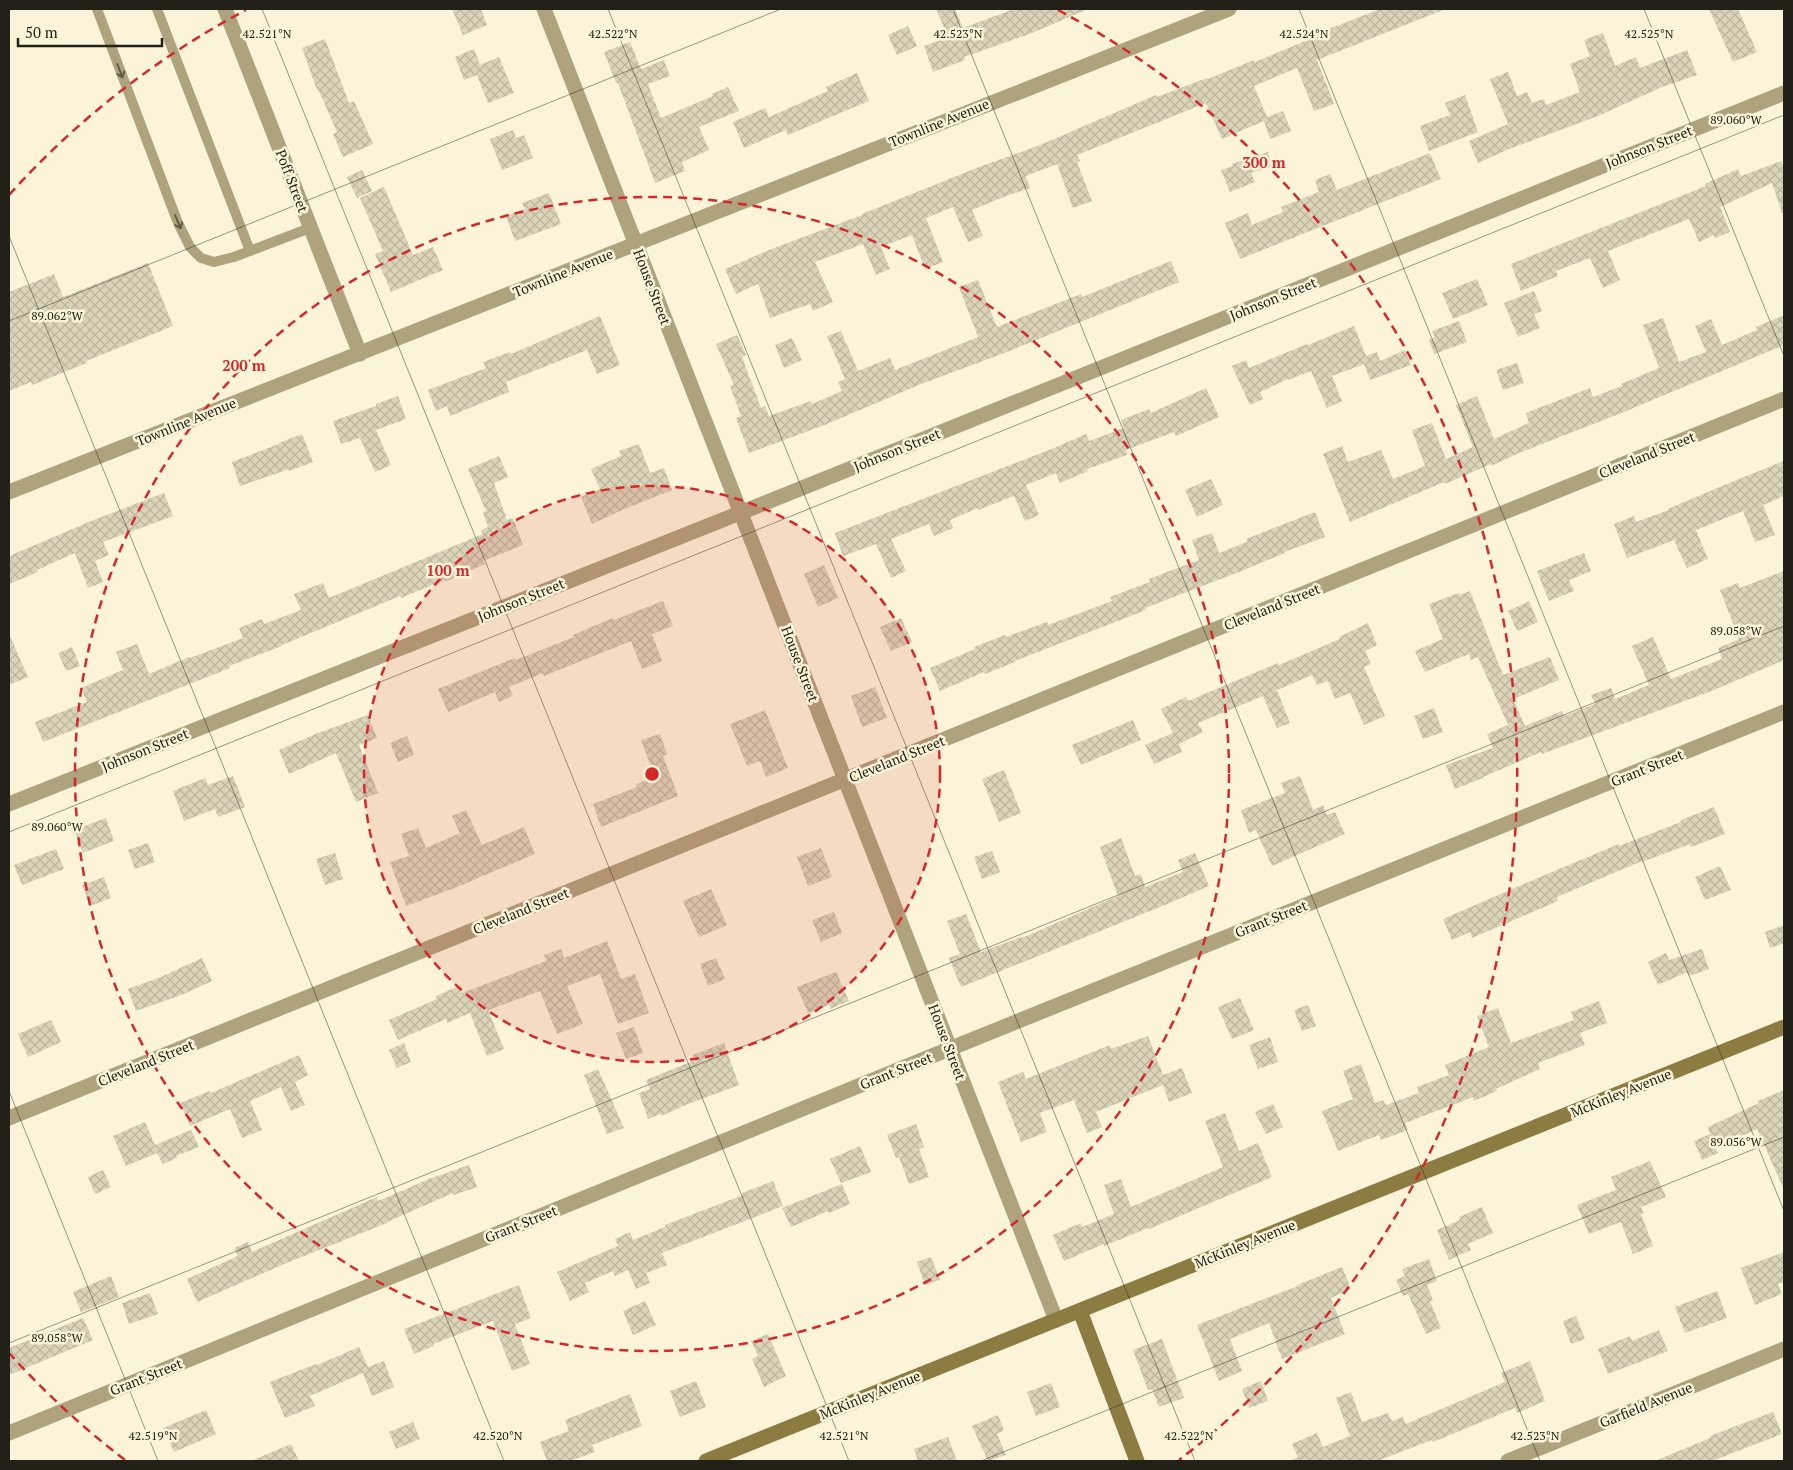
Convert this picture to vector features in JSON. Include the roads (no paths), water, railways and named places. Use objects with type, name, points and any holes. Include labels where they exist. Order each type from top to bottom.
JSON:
[{"type":"street","name":"Poff Street","points":[[225,9],[360,354]]},
{"type":"street","name":"House Street","points":[[544,9],[1056,1320]]},
{"type":"street","name":"Townline Avenue","points":[[9,492],[1228,9]]},
{"type":"street","name":"Johnson Street","points":[[9,804],[740,513],[1784,93]]},
{"type":"street","name":"Cleveland Street","points":[[9,1118],[1784,399]]},
{"type":"street","name":"Grant Street","points":[[9,1434],[950,1049],[1784,712]]},
{"type":"street","name":"McKinley Avenue","points":[[706,1461],[1784,1027]]},
{"type":"street","points":[[1080,1311],[1137,1461]]},
{"type":"street","name":"Garfield Avenue","points":[[1508,1461],[1784,1350]]},
{"type":"lane","points":[[97,9],[178,223],[190,247],[201,258],[214,262],[234,257],[310,228]]},
{"type":"lane","points":[[157,9],[250,251]]}]
